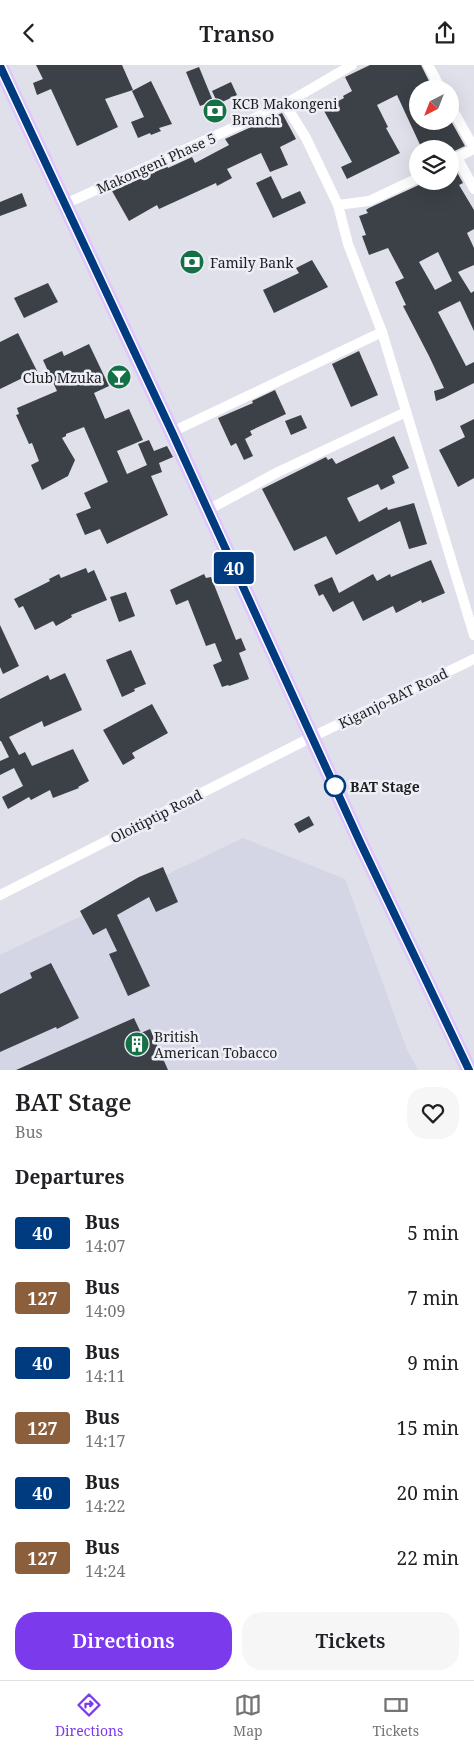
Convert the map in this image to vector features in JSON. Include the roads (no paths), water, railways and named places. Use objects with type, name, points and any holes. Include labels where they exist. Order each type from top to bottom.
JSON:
[{"type":"highway","points":[[0,66],[172,432],[412,952],[469,1070]]},
{"type":"street","name":"Makongeni Phase 5","points":[[65,204],[285,104],[352,65]]},
{"type":"street","points":[[428,65],[436,80]]},
{"type":"street","points":[[285,104],[319,162],[338,205],[348,245],[382,332],[474,635]]},
{"type":"street","points":[[459,121],[474,148],[459,156]]},
{"type":"street","points":[[459,166],[474,189]]},
{"type":"street","points":[[338,205],[369,201],[409,182]]},
{"type":"street","points":[[172,432],[382,332]]},
{"type":"street","points":[[208,510],[278,473],[406,412]]},
{"type":"street","name":"Kiganjo-BAT Road","points":[[312,737],[474,659]]},
{"type":"street","name":"Oloitiptip Road","points":[[0,895],[312,737]]},
{"type":"place","name":"KCB Makongeni Branch","points":[[215,111]]},
{"type":"place","name":"Family Bank","points":[[192,262]]},
{"type":"place","name":"Club Mzuka","points":[[119,377]]},
{"type":"place","name":"BAT Stage","points":[[335,786]]},
{"type":"place","name":"British American Tobacco","points":[[137,1044]]}]
